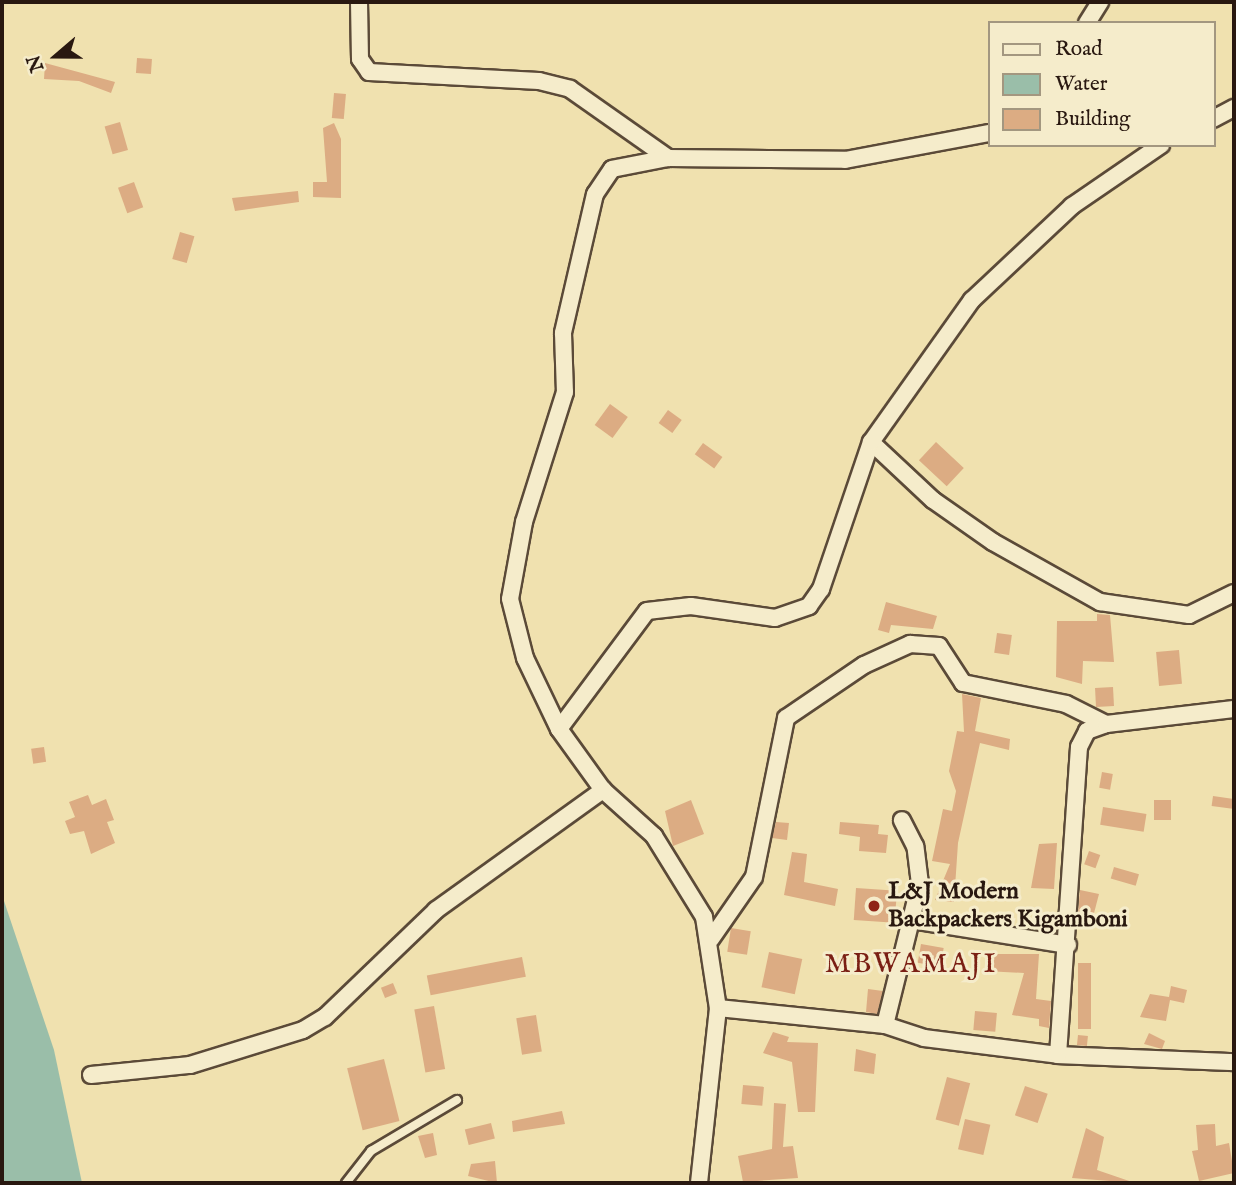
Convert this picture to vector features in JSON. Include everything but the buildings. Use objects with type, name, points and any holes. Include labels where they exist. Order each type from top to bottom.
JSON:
[{"type":"street","points":[[359,2],[360,59],[369,72],[539,81],[570,89],[668,158]]},
{"type":"street","points":[[1088,21],[1100,2]]},
{"type":"street","points":[[1215,118],[1234,108]]},
{"type":"street","points":[[699,1183],[718,1008],[711,939],[654,836],[603,790],[559,729],[515,626],[512,570],[562,405],[563,333],[595,194],[612,169],[668,158],[845,160],[988,133]]},
{"type":"street","points":[[559,729],[647,611],[691,606],[775,618],[809,607],[821,589],[871,442],[972,300],[1073,206],[1158,147]]},
{"type":"street","points":[[871,442],[933,500],[993,542],[1101,602],[1189,615],[1234,593]]},
{"type":"street","points":[[711,939],[754,877],[786,718],[864,665],[910,644],[939,646],[963,683],[1066,704],[1106,724]]},
{"type":"street","points":[[1058,1055],[1068,945],[1079,747],[1087,731],[1106,724],[1234,709]]},
{"type":"street","points":[[91,1075],[191,1065],[303,1030],[341,1003],[436,910],[603,790]]},
{"type":"street","points":[[885,1025],[912,920],[919,863],[902,820]]},
{"type":"street","points":[[912,920],[1068,945]]},
{"type":"street","points":[[718,1008],[885,1025],[924,1038],[1058,1055],[1234,1062]]},
{"type":"lane","points":[[346,1183],[371,1151],[457,1100]]},
{"type":"water","points":[[2,895],[54,1050],[82,1183],[2,1183]]},
{"type":"place","name":"L&J Modern Backpackers Kigamboni","points":[[874,906]]},
{"type":"district","name":"MBWAMAJI","points":[[911,965]]}]
